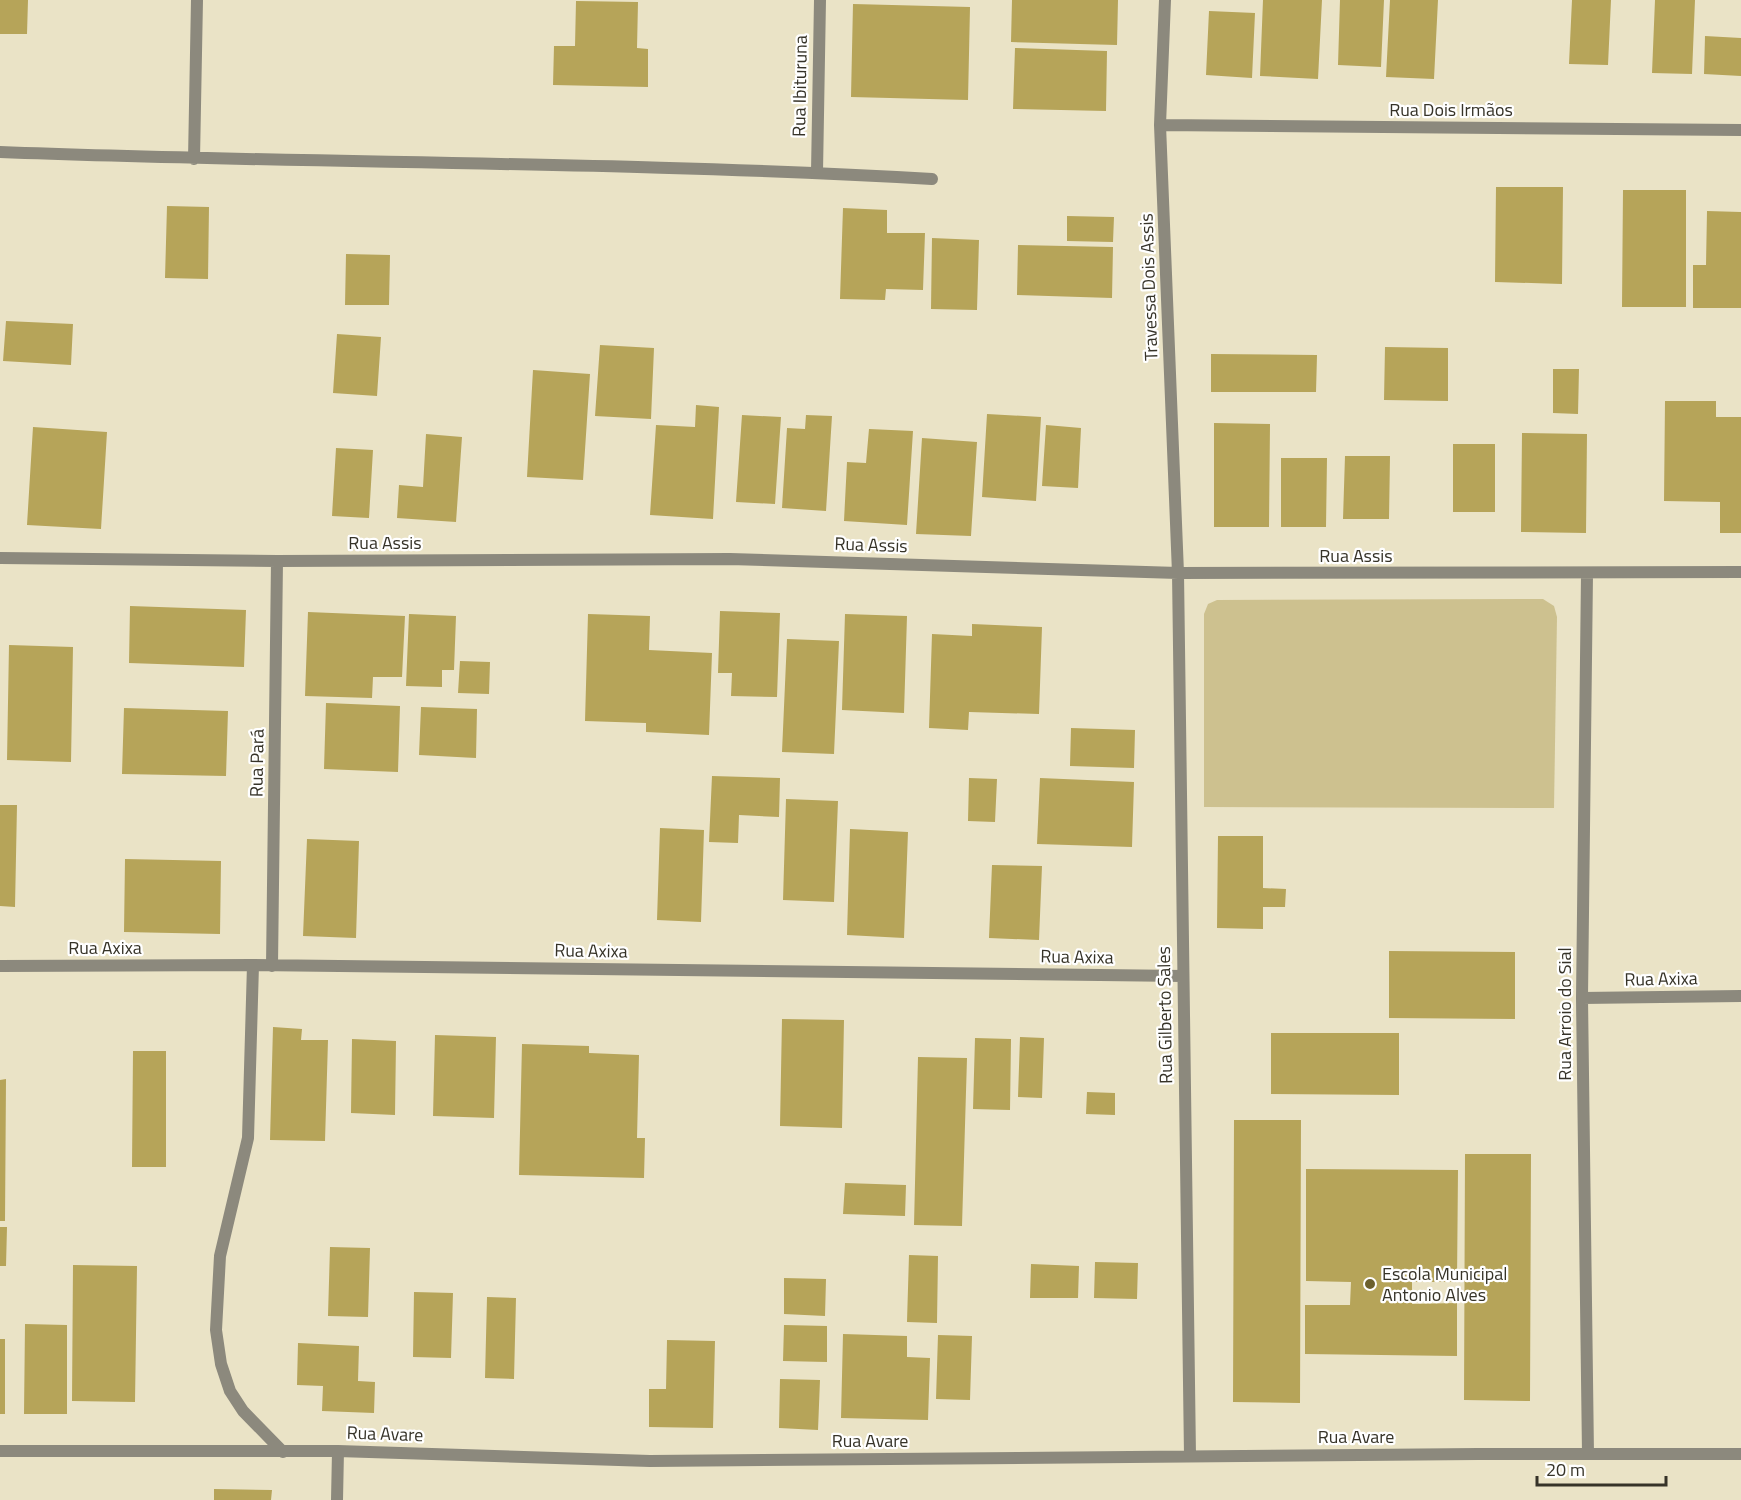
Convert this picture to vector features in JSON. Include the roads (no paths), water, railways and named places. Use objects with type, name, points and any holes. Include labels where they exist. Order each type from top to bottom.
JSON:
[{"type":"street","points":[[194,159],[197,0]]},
{"type":"street","name":"Rua Ibituruna","points":[[817,172],[820,0]]},
{"type":"street","name":"Travessa Dois Assis","points":[[1165,0],[1160,125],[1178,573]]},
{"type":"street","name":"Rua Dois Irmãos","points":[[1160,125],[1741,130]]},
{"type":"street","points":[[0,152],[194,159],[817,172],[932,179]]},
{"type":"street","name":"Rua Assis","points":[[0,558],[277,561],[729,559],[1178,573],[1741,572]]},
{"type":"street","name":"Rua Pará","points":[[272,966],[277,561]]},
{"type":"street","name":"Rua Gilberto Sales","points":[[1178,573],[1190,1456]]},
{"type":"street","name":"Rua Arroio do Sial","points":[[1587,574],[1582,998],[1588,1454]]},
{"type":"street","points":[[254,965],[248,1138],[220,1256],[216,1330],[221,1364],[230,1391],[243,1411],[283,1452]]},
{"type":"street","name":"Rua Axixa","points":[[0,966],[254,965],[1182,976]]},
{"type":"street","name":"Rua Axixa","points":[[1582,998],[1741,996]]},
{"type":"street","name":"Rua Avare","points":[[0,1451],[339,1451],[650,1461],[1741,1454]]},
{"type":"street","points":[[337,1500],[339,1451]]},
{"type":"place","name":"Escola Municipal Antonio Alves","points":[[1370,1284]]}]
